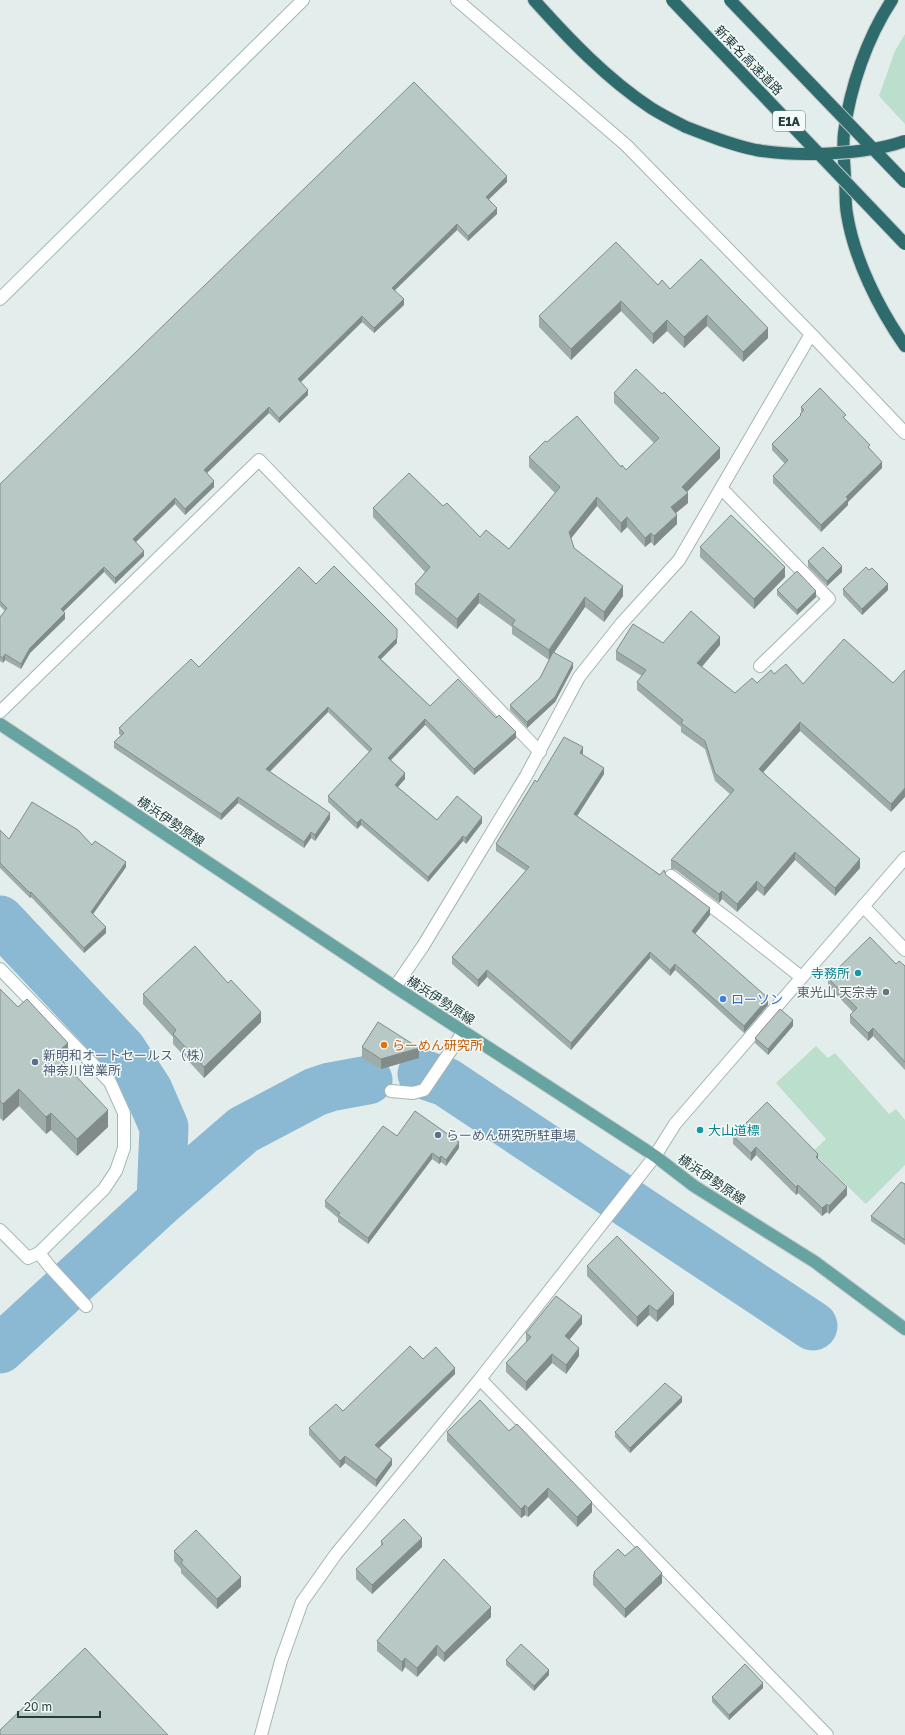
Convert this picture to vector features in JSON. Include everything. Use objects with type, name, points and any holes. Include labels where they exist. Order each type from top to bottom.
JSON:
[{"type":"highway","points":[[534,0],[584,52],[628,91],[651,108],[686,127],[717,139],[756,150],[790,153],[863,150],[905,141]]},
{"type":"highway","name":"新東名高速道路","points":[[672,0],[905,244]]},
{"type":"highway","points":[[730,0],[905,182]]},
{"type":"highway","points":[[892,0],[884,12],[866,51],[853,86],[843,134],[847,214],[858,257],[876,299],[905,346]]},
{"type":"main road","name":"横浜伊勢原線","points":[[0,724],[395,987],[654,1156],[694,1186],[815,1262],[905,1329]]},
{"type":"street","points":[[0,299],[303,0]]},
{"type":"street","points":[[457,0],[626,145],[811,334],[905,433]]},
{"type":"street","points":[[395,987],[423,946],[540,752],[579,677],[621,624],[679,560],[811,334]]},
{"type":"street","points":[[0,712],[259,460],[540,752]]},
{"type":"street","points":[[721,488],[829,599],[760,666]]},
{"type":"street","points":[[261,1735],[281,1661],[302,1602],[336,1554],[480,1379],[627,1192],[654,1156],[675,1124],[905,858]]},
{"type":"street","points":[[671,876],[801,977]]},
{"type":"street","points":[[863,906],[905,950]]},
{"type":"street","points":[[0,969],[110,1082],[124,1113],[124,1148],[116,1171],[104,1189],[39,1253],[28,1258],[0,1230]]},
{"type":"street","points":[[391,1090],[413,1093],[424,1090],[464,1031]]},
{"type":"street","points":[[39,1253],[83,1303]]},
{"type":"street","points":[[480,1379],[827,1735]]},
{"type":"green space","points":[[905,34],[905,124],[879,96],[895,51]]},
{"type":"green space","points":[[816,1046],[828,1058],[835,1053],[889,1114],[896,1109],[905,1120],[905,1165],[866,1204],[812,1152],[826,1139],[776,1083]]},
{"type":"building","points":[[414,82],[507,176],[486,197],[497,208],[468,236],[457,224],[392,288],[404,299],[374,328],[362,316],[298,379],[308,390],[279,418],[269,407],[204,470],[214,481],[185,509],[175,498],[133,539],[144,551],[115,578],[104,567],[61,609],[65,613],[30,648],[21,664],[5,654],[3,658],[0,656],[0,617],[7,608],[0,601],[0,484]]},
{"type":"building","points":[[616,242],[658,285],[662,280],[670,289],[701,259],[768,328],[743,352],[707,315],[684,337],[667,320],[653,334],[621,301],[571,349],[539,316]]},
{"type":"building","points":[[636,369],[662,394],[664,392],[720,448],[682,487],[688,493],[671,507],[677,515],[654,536],[651,533],[645,538],[627,517],[621,523],[597,497],[569,532],[574,548],[623,586],[604,612],[585,597],[549,650],[512,625],[515,620],[479,593],[457,619],[415,584],[430,567],[373,508],[409,473],[443,506],[447,503],[480,537],[486,530],[509,549],[560,487],[529,457],[545,441],[547,442],[577,416],[621,467],[622,465],[626,470],[659,438],[614,393]]},
{"type":"building","points":[[820,388],[846,415],[843,417],[870,445],[868,447],[882,462],[846,497],[848,499],[821,525],[773,476],[788,460],[772,444],[801,415],[800,414],[804,410],[801,407]]},
{"type":"building","points":[[731,515],[785,567],[754,599],[700,547]]},
{"type":"building","points":[[823,547],[842,566],[827,581],[808,561]]},
{"type":"building","points":[[334,566],[397,629],[397,638],[378,657],[430,706],[458,679],[496,718],[499,715],[516,732],[474,769],[425,719],[388,758],[405,773],[395,785],[437,820],[457,796],[482,817],[466,838],[463,836],[428,877],[361,819],[357,823],[328,796],[372,749],[328,707],[266,769],[330,813],[315,835],[311,832],[304,842],[238,797],[221,814],[114,742],[124,733],[119,728],[191,659],[199,667],[299,567],[316,584]]},
{"type":"building","points":[[866,567],[869,570],[872,568],[888,584],[862,609],[843,589]]},
{"type":"building","points":[[797,571],[816,591],[797,610],[777,590]]},
{"type":"building","points":[[691,611],[720,637],[697,663],[735,693],[752,678],[757,683],[771,670],[774,674],[786,664],[803,684],[844,639],[893,683],[905,670],[905,788],[891,804],[800,722],[759,769],[860,859],[835,888],[795,852],[764,888],[757,881],[737,904],[722,891],[719,894],[676,862],[671,860],[734,790],[715,773],[705,741],[681,723],[683,720],[637,682],[646,670],[616,651],[633,624],[663,643]]},
{"type":"building","points":[[553,652],[573,663],[555,697],[527,722],[510,705],[540,678]]},
{"type":"building","points":[[564,737],[583,747],[580,753],[604,768],[574,814],[660,875],[664,870],[666,875],[710,908],[692,931],[768,998],[744,1026],[675,964],[670,970],[650,952],[571,1043],[487,970],[478,980],[452,957],[529,867],[496,844],[535,780],[537,782]]},
{"type":"building","points":[[32,802],[78,830],[92,845],[95,841],[126,862],[91,912],[106,927],[84,948],[31,892],[30,893],[0,863],[0,830],[9,839]]},
{"type":"building","points":[[870,937],[896,964],[899,961],[905,966],[905,1062],[873,1028],[868,1033],[850,1015],[857,1008],[828,978]]},
{"type":"building","points":[[195,946],[228,983],[231,980],[261,1012],[204,1067],[173,1034],[176,1030],[143,994]]},
{"type":"building","points":[[0,989],[18,1007],[27,999],[68,1043],[55,1054],[108,1110],[77,1139],[51,1113],[46,1117],[19,1089],[3,1104],[0,1101]]},
{"type":"building","points":[[780,1009],[793,1020],[768,1049],[755,1038]]},
{"type":"building","points":[[378,1022],[419,1048],[381,1059],[362,1047]]},
{"type":"building","points":[[767,1102],[818,1154],[816,1157],[847,1187],[829,1206],[827,1204],[822,1208],[798,1185],[796,1187],[756,1147],[751,1153],[733,1136]]},
{"type":"building","points":[[415,1111],[459,1142],[446,1160],[441,1156],[439,1158],[432,1153],[368,1238],[338,1215],[340,1213],[325,1201],[383,1126],[397,1136]]},
{"type":"building","points":[[901,1182],[905,1184],[905,1240],[871,1216]]},
{"type":"building","points":[[617,1236],[674,1293],[657,1311],[649,1305],[637,1317],[587,1266]]},
{"type":"building","points":[[556,1296],[582,1316],[565,1336],[579,1348],[566,1365],[552,1354],[526,1382],[506,1363],[531,1337],[526,1333]]},
{"type":"building","points":[[410,1346],[423,1359],[436,1347],[455,1368],[375,1445],[392,1459],[376,1480],[345,1456],[340,1461],[309,1428],[336,1404],[343,1411]]},
{"type":"building","points":[[665,1383],[682,1397],[630,1448],[615,1432]]},
{"type":"building","points":[[480,1400],[509,1431],[517,1424],[592,1502],[577,1517],[548,1488],[528,1508],[525,1505],[521,1509],[447,1432]]},
{"type":"building","points":[[404,1519],[422,1538],[372,1585],[356,1569],[383,1544],[381,1541]]},
{"type":"building","points":[[196,1530],[241,1577],[217,1599],[181,1563],[183,1560],[174,1551]]},
{"type":"building","points":[[637,1546],[662,1573],[625,1609],[593,1575],[595,1574],[594,1572],[618,1549],[625,1556]]},
{"type":"building","points":[[444,1559],[491,1607],[444,1653],[437,1645],[417,1668],[405,1658],[402,1662],[377,1641]]},
{"type":"building","points":[[521,1644],[549,1670],[534,1686],[506,1660]]},
{"type":"building","points":[[85,1648],[168,1735],[0,1735],[0,1730]]},
{"type":"building","points":[[745,1664],[763,1683],[729,1715],[712,1697]]},
{"type":"waterway","points":[[0,920],[122,1050],[148,1090],[164,1127],[161,1201]]},
{"type":"waterway","points":[[422,1074],[446,1082],[813,1326]]},
{"type":"waterway","points":[[0,1349],[161,1201],[243,1130],[315,1092],[330,1087],[368,1080]]},
{"type":"place","name":"寺務所","points":[[858,973]]},
{"type":"place","name":"東光山 天宗寺","points":[[886,992]]},
{"type":"place","name":"ローソン","points":[[723,999]]},
{"type":"place","name":"らーめん研究所","points":[[384,1045]]},
{"type":"place","name":"新明和オートセールス（株） 神奈川営業所","points":[[35,1062]]},
{"type":"place","name":"大山道標","points":[[700,1130]]},
{"type":"place","name":"らーめん研究所駐車場","points":[[438,1135]]}]
